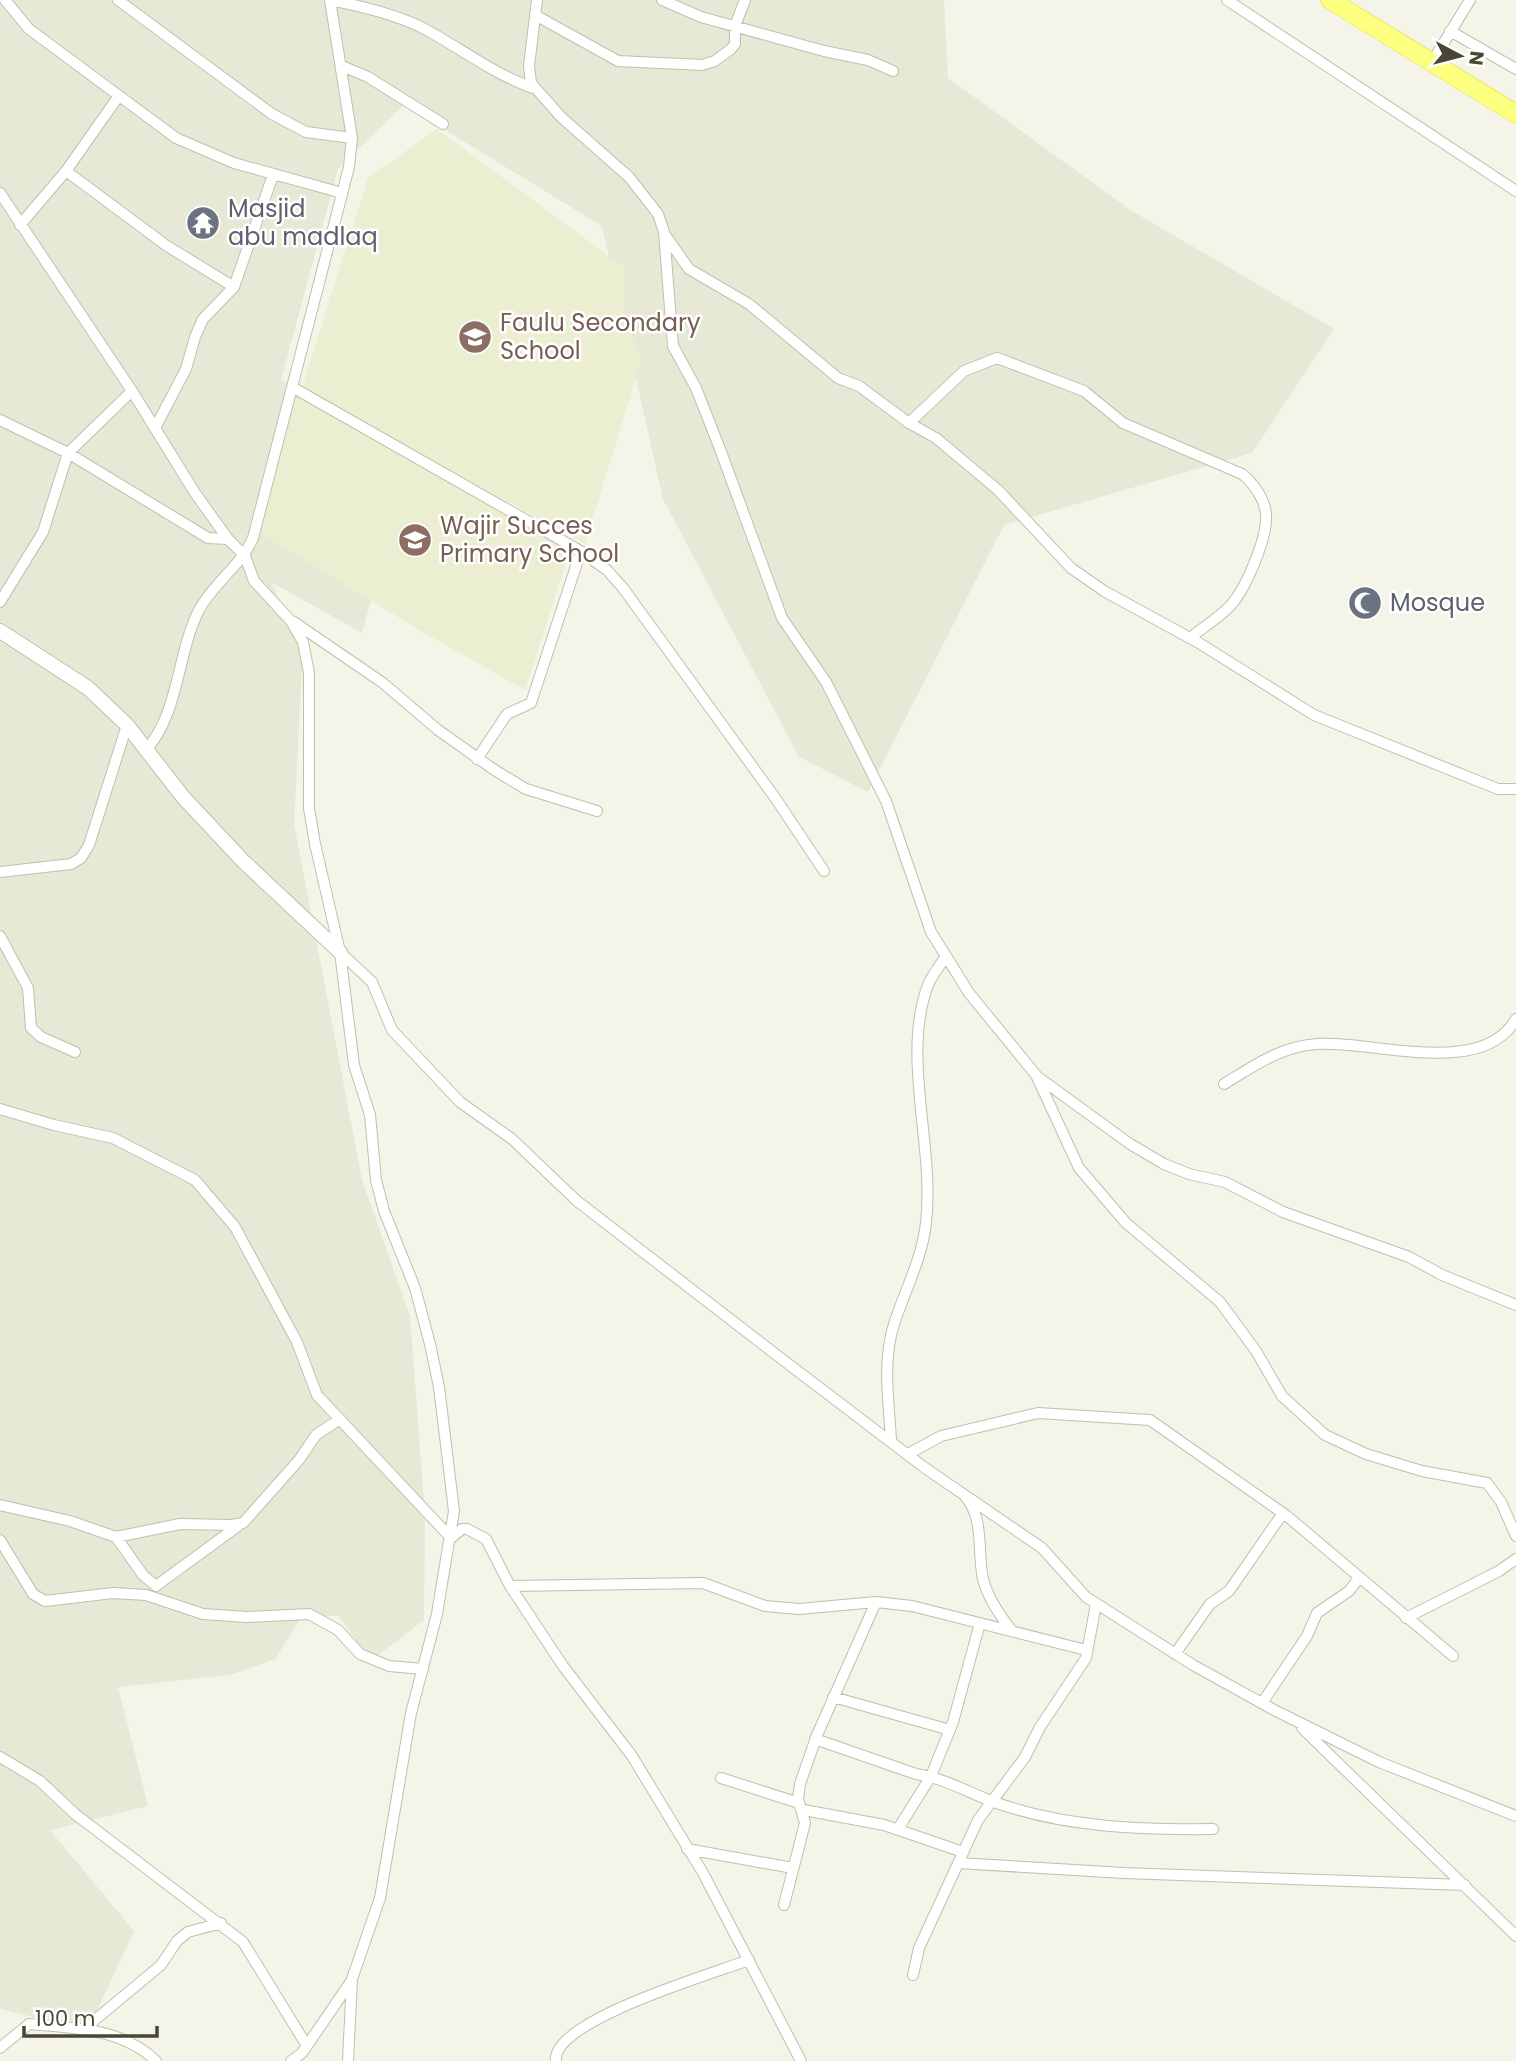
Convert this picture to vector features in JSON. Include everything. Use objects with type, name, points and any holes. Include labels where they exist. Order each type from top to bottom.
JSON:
[{"type":"highway","points":[[1330,0],[1516,114]]},
{"type":"street","points":[[5,0],[29,29],[176,138],[234,163],[341,193]]},
{"type":"street","points":[[118,0],[272,114],[306,132],[352,138]]},
{"type":"street","points":[[146,750],[156,739],[200,610],[223,575],[245,556],[262,511],[349,167],[352,138],[330,0],[397,16],[421,27],[483,66],[534,88],[647,196],[659,214],[664,232],[673,346],[695,388],[720,449],[782,618],[826,682],[881,790],[909,861],[931,932],[969,993],[1036,1075],[1079,1168],[1126,1223],[1220,1302],[1256,1351],[1282,1396],[1316,1427],[1345,1446],[1422,1471],[1487,1483],[1501,1502],[1516,1536]]},
{"type":"street","points":[[534,88],[528,72],[537,0]]},
{"type":"street","points":[[662,0],[701,17],[824,51],[868,60],[893,71]]},
{"type":"street","points":[[535,15],[610,58],[636,63],[702,65],[715,61],[734,44],[735,26],[745,0]]},
{"type":"street","points":[[1227,0],[1516,191]]},
{"type":"street","points":[[1432,62],[1470,0]]},
{"type":"street","points":[[1450,31],[1516,69]]},
{"type":"street","points":[[342,66],[369,77],[443,124]]},
{"type":"street","points":[[20,225],[66,171],[118,97]]},
{"type":"street","points":[[66,171],[167,246],[234,287]]},
{"type":"street","points":[[155,428],[186,369],[195,337],[204,319],[234,287],[273,175]]},
{"type":"street","points":[[0,193],[228,539],[245,556],[254,581],[291,621],[303,642],[309,673],[311,820],[340,952],[354,1065],[370,1115],[376,1180],[384,1211],[415,1288],[439,1387],[454,1511],[451,1538],[438,1614],[411,1713],[380,1898],[352,1979],[307,2046],[291,2061]]},
{"type":"street","points":[[664,232],[689,269],[749,304],[838,378],[859,386],[909,423],[936,438],[998,490],[1071,568],[1104,591],[1190,638],[1314,715],[1498,789],[1516,789]]},
{"type":"street","points":[[909,423],[964,371],[997,358],[1084,391],[1123,423],[1242,474],[1254,484],[1266,511],[1265,527],[1246,583],[1229,608],[1190,638]]},
{"type":"street","points":[[292,387],[581,551],[607,570],[623,588],[776,799],[824,871]]},
{"type":"street","points":[[0,602],[43,532],[68,453],[132,391]]},
{"type":"street","points":[[0,420],[68,453],[208,538],[228,539]]},
{"type":"street","points":[[477,759],[507,714],[531,703],[581,551]]},
{"type":"street","points":[[291,621],[383,683],[477,759],[526,789],[597,811]]},
{"type":"street","points":[[0,631],[88,688],[127,725],[183,797],[235,852],[372,982],[392,1030],[460,1102],[512,1139],[588,1210],[908,1454],[1042,1548],[1096,1604],[1175,1654],[1295,1721],[1379,1762],[1516,1816]]},
{"type":"street","points":[[0,872],[71,864],[82,858],[89,845],[127,725]]},
{"type":"street","points":[[0,936],[28,988],[32,1028],[41,1037],[75,1052]]},
{"type":"street","points":[[891,1440],[886,1387],[893,1326],[922,1250],[927,1220],[927,1163],[917,1041],[928,985],[945,957]]},
{"type":"street","points":[[1224,1084],[1277,1052],[1299,1046],[1360,1044],[1441,1054],[1502,1038],[1516,1019]]},
{"type":"street","points":[[1036,1075],[1130,1144],[1164,1164],[1189,1174],[1225,1182],[1283,1212],[1409,1257],[1442,1275],[1516,1305]]},
{"type":"street","points":[[0,1109],[113,1138],[195,1180],[235,1227],[297,1342],[317,1395],[451,1538]]},
{"type":"street","points":[[908,1454],[941,1436],[1038,1413],[1137,1418],[1159,1426],[1283,1513],[1453,1656]]},
{"type":"street","points":[[156,1586],[243,1523],[284,1479],[316,1435],[340,1419]]},
{"type":"street","points":[[955,1487],[970,1504],[981,1544],[982,1578],[992,1602],[1012,1631]]},
{"type":"street","points":[[0,1505],[70,1521],[116,1537],[168,1525],[243,1523]]},
{"type":"street","points":[[1175,1654],[1210,1604],[1229,1591],[1283,1513]]},
{"type":"street","points":[[451,1538],[462,1529],[482,1534],[510,1586],[563,1666],[632,1756],[687,1849],[801,2061]]},
{"type":"street","points":[[116,1537],[164,1599]]},
{"type":"street","points":[[0,1540],[33,1594],[45,1601],[113,1593],[164,1599],[178,1608],[203,1614],[247,1617],[309,1614],[338,1630],[360,1654],[389,1665],[423,1670]]},
{"type":"street","points":[[1406,1618],[1487,1578],[1516,1559]]},
{"type":"street","points":[[1262,1703],[1307,1636],[1317,1613],[1349,1591],[1359,1578]]},
{"type":"street","points":[[510,1586],[703,1583],[765,1606],[799,1609],[876,1602],[912,1606],[1086,1650]]},
{"type":"street","points":[[784,1905],[805,1823],[800,1784],[833,1698],[876,1602]]},
{"type":"street","points":[[914,1975],[919,1948],[990,1800],[1025,1757],[1040,1727],[1086,1658],[1096,1604]]},
{"type":"street","points":[[898,1829],[931,1776],[950,1730],[980,1623]]},
{"type":"street","points":[[833,1698],[950,1730]]},
{"type":"street","points":[[1295,1721],[1516,1936]]},
{"type":"street","points":[[816,1739],[916,1774],[931,1776],[990,1800],[1089,1825],[1213,1829]]},
{"type":"street","points":[[0,1757],[40,1781],[75,1814],[243,1942],[307,2046]]},
{"type":"street","points":[[721,1778],[802,1806],[898,1829],[961,1857],[1124,1873],[1465,1885]]},
{"type":"street","points":[[687,1849],[793,1868]]},
{"type":"street","points":[[84,2029],[161,1965],[177,1941],[188,1932],[221,1923]]},
{"type":"street","points":[[556,2061],[558,2047],[587,2023],[749,1961]]},
{"type":"street","points":[[348,2061],[352,1979]]},
{"type":"street","points":[[0,2048],[29,2024],[84,2029],[133,2043],[156,2061]]},
{"type":"shaded area","points":[[0,0],[944,0],[948,78],[1132,211],[1334,329],[1252,453],[1004,525],[868,792],[799,757],[663,499],[602,226],[404,105],[338,169],[281,380],[390,441],[396,508],[362,633],[271,582],[303,647],[294,824],[362,1180],[410,1316],[425,1516],[424,1620],[370,1661],[338,1615],[300,1620],[275,1659],[230,1675],[118,1687],[148,1806],[50,1830],[134,1931],[88,2030],[0,2009]]},
{"type":"shaded area","name":"Faulu Secondary School","points":[[437,129],[625,268],[623,315],[642,358],[585,544],[302,388],[368,178]]},
{"type":"shaded area","name":"Wajir Succes Primary School","points":[[293,390],[571,547],[525,690],[421,631],[260,533]]},
{"type":"place","name":"Masjid abu madlaq","points":[[203,223]]},
{"type":"place","name":"Faulu Secondary School","points":[[475,337]]},
{"type":"place","name":"Wajir Succes Primary School","points":[[415,540]]},
{"type":"place","name":"Mosque","points":[[1365,603]]}]
